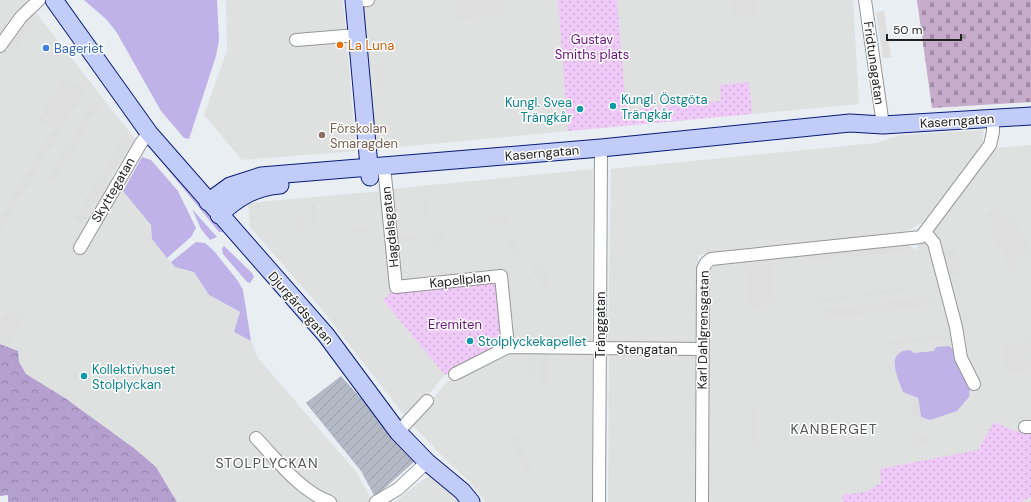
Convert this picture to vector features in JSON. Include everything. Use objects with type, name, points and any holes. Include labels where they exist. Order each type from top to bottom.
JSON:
[{"type":"main road","name":"Djurgårdsgatan","points":[[42,0],[90,67],[132,112]]},
{"type":"main road","name":"Djurgårdsgatan","points":[[54,0],[149,134],[326,335],[398,432],[428,462],[452,481],[471,502]]},
{"type":"main road","points":[[358,0],[357,35],[377,172]]},
{"type":"main road","name":"Kaserngatan","points":[[213,208],[230,186],[249,178],[377,172],[601,152],[850,123],[883,125],[1031,116]]},
{"type":"street","points":[[2,40],[28,10],[39,0]]},
{"type":"street","name":"Fridtunagatan","points":[[865,0],[883,125]]},
{"type":"street","points":[[296,40],[357,35]]},
{"type":"street","points":[[974,384],[961,358],[956,327],[934,243],[925,232],[990,145],[993,132],[993,118]]},
{"type":"street","name":"Skyttegatan","points":[[80,248],[141,143],[149,134]]},
{"type":"street","name":"Tränggatan","points":[[599,502],[601,152]]},
{"type":"street","name":"Hagdalsgatan","points":[[377,172],[396,287]]},
{"type":"street","name":"Karl Dahlgrensgatan","points":[[702,502],[703,270],[708,260],[921,237],[925,232]]},
{"type":"street","name":"Kapellplan","points":[[396,287],[501,276],[508,347]]},
{"type":"street","name":"Stengatan","points":[[455,374],[508,347],[702,349]]},
{"type":"street","points":[[398,432],[427,401]]},
{"type":"street","points":[[256,438],[296,479],[310,491],[330,502]]},
{"type":"street","points":[[376,502],[398,489],[428,462]]},
{"type":"shaded area","points":[[0,0],[26,0],[135,139],[112,177],[151,225],[152,239],[175,267],[194,272],[209,295],[240,313],[234,332],[251,341],[258,358],[357,473],[373,502],[177,502],[156,467],[135,449],[65,398],[26,374],[19,362],[18,351],[0,344]]},
{"type":"shaded area","points":[[84,0],[217,0],[219,40],[216,56],[189,139],[184,138],[161,111],[117,33],[107,20]]},
{"type":"shaded area","points":[[226,0],[343,0],[356,151],[242,160],[204,115],[227,51]]},
{"type":"shaded area","points":[[362,0],[853,0],[859,104],[377,149]]},
{"type":"shaded area","points":[[473,0],[503,0],[504,15],[456,20],[454,2]]},
{"type":"shaded area","points":[[731,0],[755,0],[757,16],[733,19]]},
{"type":"shaded area","points":[[884,11],[891,57],[883,58],[876,12]]},
{"type":"shaded area","points":[[29,19],[35,23],[15,50],[9,45]]},
{"type":"shaded area","points":[[375,66],[383,66],[385,88],[377,88]]},
{"type":"shaded area","points":[[62,79],[86,88],[0,232],[0,216],[52,129],[38,120]]},
{"type":"shaded area","points":[[93,102],[100,106],[53,185],[46,181]]},
{"type":"shaded area","points":[[983,130],[983,142],[922,223],[902,233],[698,255],[698,341],[693,345],[608,345],[611,169],[876,143],[901,135]]},
{"type":"shaded area","points":[[125,135],[132,139],[81,223],[74,219]]},
{"type":"shaded area","points":[[1031,145],[1031,502],[706,502],[707,274],[717,263],[798,254],[915,250],[992,148]]},
{"type":"shaded area","points":[[155,154],[223,232],[219,232]]},
{"type":"shaded area","points":[[142,157],[151,160],[178,191],[196,228],[191,237],[167,258],[152,239],[151,225],[123,191]]},
{"type":"shaded area","points":[[593,169],[592,340],[589,343],[512,343],[505,271],[404,281],[399,278],[391,189]]},
{"type":"shaded area","points":[[383,191],[393,291],[384,300],[445,375],[407,419],[319,306],[250,227],[248,203]]},
{"type":"shaded area","points":[[428,198],[430,217],[424,218],[422,199]]},
{"type":"shaded area","points":[[315,202],[317,227],[311,227],[310,203]]},
{"type":"shaded area","points":[[993,207],[1017,225],[1031,252],[1015,258],[1017,272],[1008,272],[1005,254],[989,234],[1001,224],[988,215]]},
{"type":"shaded area","points":[[192,209],[217,237],[210,240],[201,229]]},
{"type":"shaded area","points":[[508,213],[509,224],[487,226],[486,216]]},
{"type":"shaded area","points":[[296,217],[304,217],[305,231],[298,232]]},
{"type":"shaded area","points":[[367,227],[367,233],[349,235],[348,229]]},
{"type":"shaded area","points":[[445,233],[445,243],[434,244],[433,234]]},
{"type":"shaded area","points":[[417,235],[418,241],[398,243],[397,237]]},
{"type":"shaded area","points":[[513,237],[519,253],[513,255],[507,240]]},
{"type":"shaded area","points":[[196,242],[205,243],[214,251],[238,281],[243,290],[251,341],[234,332],[240,312],[209,295],[194,272],[175,267],[171,262]]},
{"type":"shaded area","points":[[906,243],[915,250],[806,261],[798,254]]},
{"type":"shaded area","points":[[224,246],[252,273],[254,277],[250,283],[247,282],[223,254],[222,249]]},
{"type":"shaded area","points":[[956,249],[962,274],[948,277],[941,253]]},
{"type":"shaded area","points":[[771,263],[775,305],[749,308],[745,266]]},
{"type":"shaded area","points":[[533,266],[542,266],[542,273],[549,273],[550,288],[542,289],[541,274],[533,274]]},
{"type":"shaded area","points":[[905,288],[905,291],[817,303],[816,300]]},
{"type":"shaded area","points":[[934,295],[938,304],[828,319],[822,310]]},
{"type":"shaded area","points":[[7,308],[24,318],[9,344],[0,339],[0,320]]},
{"type":"shaded area","points":[[944,335],[947,338],[887,346],[887,342]]},
{"type":"shaded area","points":[[1030,339],[1031,370],[1006,374],[1002,345],[1020,343]]},
{"type":"shaded area","points":[[949,346],[955,351],[970,386],[969,397],[957,411],[930,420],[921,417],[918,398],[903,392],[896,373],[895,360],[897,355],[902,352],[910,350],[914,353],[934,351],[936,347]]},
{"type":"shaded area","points":[[511,350],[592,351],[592,502],[485,502],[468,480],[454,468],[411,424],[447,382]]},
{"type":"shaded area","points":[[609,351],[696,353],[696,502],[608,502]]},
{"type":"shaded area","points":[[541,353],[549,353],[549,384],[541,384]]},
{"type":"shaded area","points":[[529,355],[536,355],[536,374],[528,374]]},
{"type":"shaded area","points":[[341,376],[416,460],[375,497],[361,471],[306,403]]},
{"type":"shaded area","points":[[909,396],[918,398],[921,417],[913,416]]},
{"type":"shaded area","points":[[751,409],[758,409],[758,446],[751,446]]},
{"type":"shaded area","points":[[929,433],[931,442],[915,446],[912,436]]},
{"type":"shaded area","points":[[516,435],[519,437],[532,472],[527,475],[523,470],[513,442],[510,439]]},
{"type":"shaded area","points":[[432,476],[459,502],[395,502],[425,478]]},
{"type":"green space","name":"Gustav Smiths plats","points":[[558,0],[617,0],[626,110],[721,101],[720,85],[749,82],[752,114],[568,131]]},
{"type":"green space","points":[[917,0],[1031,0],[1031,102],[932,108]]},
{"type":"green space","name":"Eremiten","points":[[497,281],[503,345],[445,375],[383,300],[393,291]]},
{"type":"green space","points":[[0,344],[18,351],[19,362],[26,374],[65,398],[135,449],[156,467],[177,502],[8,502],[8,495],[0,496]]},
{"type":"green space","points":[[994,422],[1014,431],[1031,431],[1031,497],[1020,502],[843,502],[842,495],[866,492],[881,483],[880,469],[978,450]]},
{"type":"place","name":"La Luna","points":[[340,45]]},
{"type":"place","name":"Bageriet","points":[[46,48]]},
{"type":"place","name":"Kungl. Östgöta Trängkår","points":[[613,106]]},
{"type":"place","name":"Kungl. Svea Trängkår","points":[[580,109]]},
{"type":"place","name":"Förskolan Smaragden","points":[[322,135]]},
{"type":"place","name":"Stolplyckekapellet","points":[[470,341]]},
{"type":"place","name":"Kollektivhuset Stolplyckan","points":[[84,376]]},
{"type":"district","name":"KANBERGET","points":[[834,429]]},
{"type":"district","name":"STOLPLYCKAN","points":[[267,463]]}]
